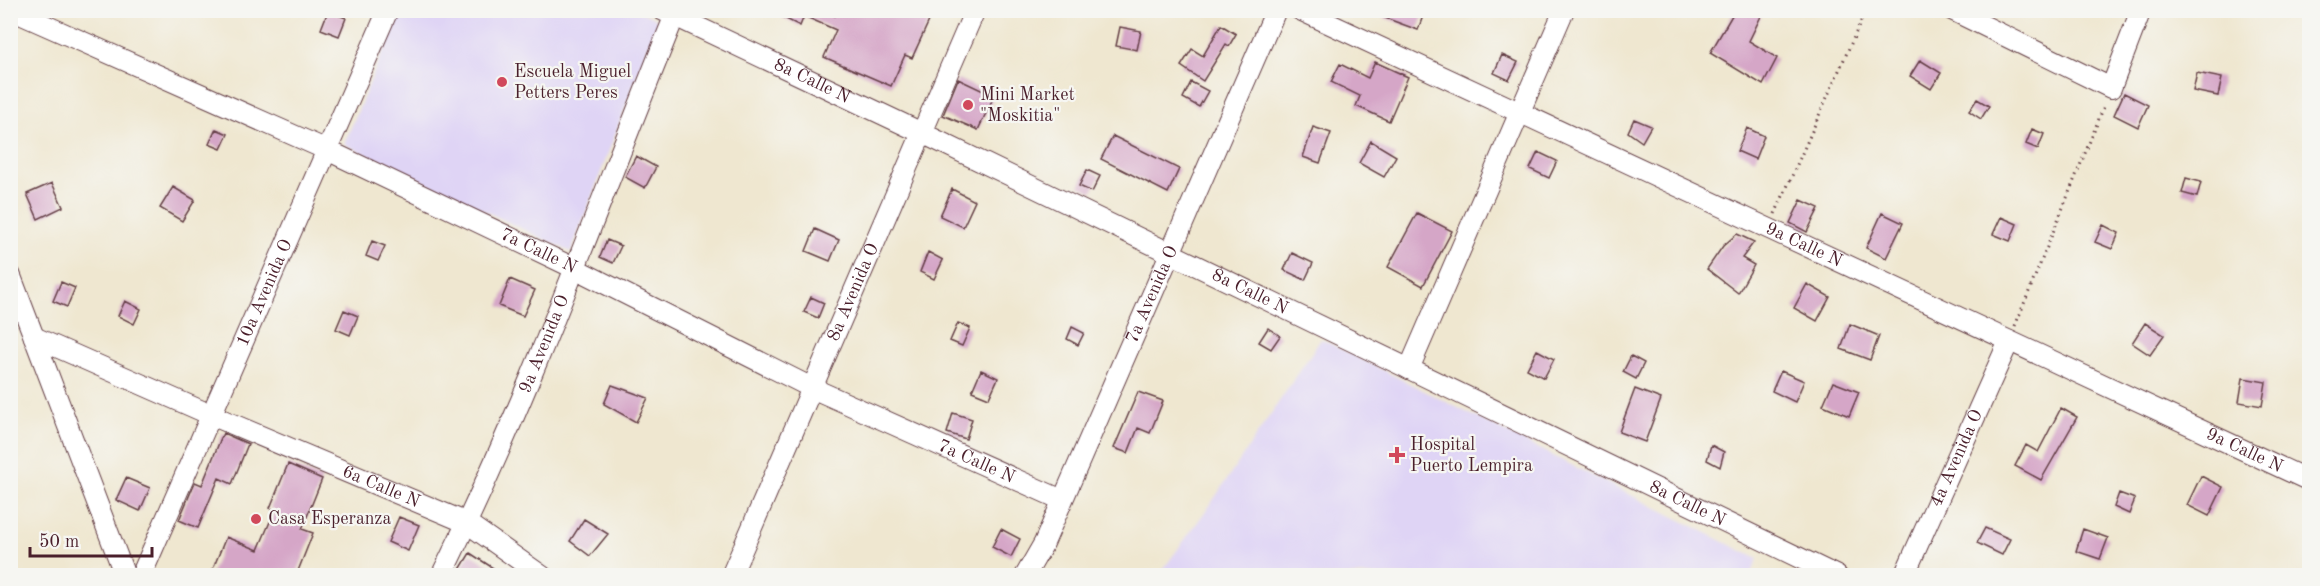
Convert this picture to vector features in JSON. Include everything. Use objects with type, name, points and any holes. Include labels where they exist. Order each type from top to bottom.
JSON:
[{"type":"street","name":"7a Calle N","points":[[11,10],[327,150],[576,269],[812,388],[1062,500]]},
{"type":"street","name":"10a Avenida O","points":[[141,576],[388,10]]},
{"type":"street","name":"8a Avenida O","points":[[731,576],[975,10]]},
{"type":"street","name":"7a Avenida O","points":[[1025,576],[1044,543],[1276,10]]},
{"type":"street","name":"9a Calle N","points":[[1300,10],[2310,481]]},
{"type":"street","points":[[1409,369],[1564,10]]},
{"type":"street","points":[[1952,10],[2111,88],[2141,10]]},
{"type":"street","name":"8a Calle N","points":[[671,12],[1837,576]]},
{"type":"street","name":"9a Avenida O","points":[[441,576],[467,523],[576,269],[671,12]]},
{"type":"street","points":[[10,274],[125,576]]},
{"type":"street","name":"6a Calle N","points":[[34,337],[211,415],[467,523],[542,576]]},
{"type":"street","name":"4a Avenida O","points":[[1904,576],[2009,340]]},
{"type":"path","points":[[1768,229],[1866,10]]},
{"type":"path","points":[[2009,340],[2111,88]]},
{"type":"shaded area","name":"Escuela Miguel Petters Peres","points":[[637,10],[658,20],[571,252],[344,144],[400,11]]},
{"type":"shaded area","name":"Hospital Puerto Lempira","points":[[1321,339],[1758,559],[1749,576],[1159,575],[1210,505]]},
{"type":"building","points":[[768,10],[822,10],[835,16],[837,10],[934,10],[912,58],[905,55],[891,86],[824,57],[836,30],[804,16],[800,26]]},
{"type":"building","points":[[1370,10],[1425,10],[1418,30],[1369,12]]},
{"type":"building","points":[[1735,10],[1764,10],[1749,41],[1777,58],[1763,85],[1710,53]]},
{"type":"building","points":[[328,11],[346,18],[339,36],[321,29]]},
{"type":"building","points":[[1221,25],[1236,34],[1229,46],[1226,44],[1203,81],[1181,66],[1192,49],[1203,56]]},
{"type":"building","points":[[1120,27],[1141,31],[1137,50],[1116,46]]},
{"type":"building","points":[[1502,55],[1518,62],[1509,80],[1494,73]]},
{"type":"building","points":[[1920,60],[1941,73],[1931,89],[1910,76]]},
{"type":"building","points":[[1375,62],[1408,77],[1389,121],[1356,106],[1360,96],[1331,82],[1340,64],[1368,78]]},
{"type":"building","points":[[2197,73],[2222,78],[2218,96],[2193,91]]},
{"type":"building","name":"Mini Market \"Moskitia\"","points":[[958,79],[994,96],[978,130],[943,115]]},
{"type":"building","points":[[1191,82],[1208,91],[1199,107],[1183,98]]},
{"type":"building","points":[[2124,93],[2148,105],[2138,127],[2114,115]]},
{"type":"building","points":[[1977,99],[1989,106],[1981,119],[1969,111]]},
{"type":"building","points":[[1634,119],[1651,126],[1642,142],[1628,132]]},
{"type":"building","points":[[1313,127],[1331,133],[1320,163],[1303,157]]},
{"type":"building","points":[[1747,128],[1764,136],[1755,159],[1737,151]]},
{"type":"building","points":[[216,129],[228,134],[221,149],[209,144]]},
{"type":"building","points":[[2032,129],[2044,134],[2038,149],[2026,144]]},
{"type":"building","points":[[1113,136],[1179,169],[1168,193],[1101,159]]},
{"type":"building","points":[[1371,141],[1396,156],[1384,177],[1359,163]]},
{"type":"building","points":[[1538,152],[1557,161],[1549,178],[1530,169]]},
{"type":"building","points":[[636,156],[656,167],[645,188],[625,177]]},
{"type":"building","points":[[1087,170],[1100,176],[1092,192],[1079,186]]},
{"type":"building","points":[[2186,178],[2201,182],[2197,197],[2182,193]]},
{"type":"building","points":[[52,183],[63,207],[38,219],[27,194]]},
{"type":"building","points":[[173,187],[195,200],[182,221],[160,208]]},
{"type":"building","points":[[952,189],[975,201],[963,227],[940,216]]},
{"type":"building","points":[[1801,200],[1819,208],[1807,232],[1790,223]]},
{"type":"building","points":[[1417,213],[1452,231],[1423,286],[1388,267]]},
{"type":"building","points":[[1882,213],[1903,223],[1886,258],[1866,248]]},
{"type":"building","points":[[2001,217],[2017,224],[2010,241],[1993,234]]},
{"type":"building","points":[[2103,225],[2119,233],[2112,249],[2095,242]]},
{"type":"building","points":[[815,229],[839,240],[830,261],[806,251]]},
{"type":"building","points":[[1737,234],[1754,242],[1742,258],[1754,265],[1738,293],[1707,269],[1723,246]]},
{"type":"building","points":[[607,240],[621,246],[613,263],[600,257]]},
{"type":"building","points":[[372,241],[385,246],[378,261],[366,256]]},
{"type":"building","points":[[928,252],[943,260],[934,279],[920,272]]},
{"type":"building","points":[[1292,253],[1313,263],[1305,280],[1284,270]]},
{"type":"building","points":[[510,279],[535,290],[523,316],[499,306]]},
{"type":"building","points":[[61,282],[75,288],[67,307],[53,301]]},
{"type":"building","points":[[1807,284],[1830,297],[1817,321],[1794,308]]},
{"type":"building","points":[[811,297],[824,303],[818,318],[804,312]]},
{"type":"building","points":[[125,301],[141,309],[134,324],[118,316]]},
{"type":"building","points":[[344,310],[358,316],[350,335],[336,329]]},
{"type":"building","points":[[958,323],[970,328],[962,346],[950,341]]},
{"type":"building","points":[[2145,323],[2164,335],[2150,355],[2132,343]]},
{"type":"building","points":[[1850,324],[1879,336],[1870,360],[1841,349]]},
{"type":"building","points":[[1072,327],[1084,333],[1078,345],[1067,339]]},
{"type":"building","points":[[1268,328],[1280,336],[1271,349],[1259,342]]},
{"type":"building","points":[[1537,350],[1554,359],[1544,378],[1527,369]]},
{"type":"building","points":[[1631,356],[1644,363],[1636,379],[1623,372]]},
{"type":"building","points":[[981,370],[998,378],[989,398],[972,391]]},
{"type":"building","points":[[1781,371],[1804,381],[1795,402],[1772,391]]},
{"type":"building","points":[[2243,378],[2266,382],[2262,406],[2239,402]]},
{"type":"building","points":[[1833,382],[1859,392],[1849,416],[1823,405]]},
{"type":"building","points":[[612,385],[648,398],[636,422],[604,404]]},
{"type":"building","points":[[1635,389],[1661,399],[1645,442],[1619,432]]},
{"type":"building","points":[[1138,392],[1163,401],[1150,433],[1138,428],[1128,453],[1114,448]]},
{"type":"building","points":[[2061,408],[2077,417],[2041,480],[2015,466],[2026,445],[2038,452]]},
{"type":"building","points":[[953,413],[972,419],[966,439],[947,433]]},
{"type":"building","points":[[223,433],[248,444],[232,484],[219,478],[198,528],[179,520],[195,482],[202,485]]},
{"type":"building","points":[[1711,445],[1724,452],[1720,467],[1707,460]]},
{"type":"building","points":[[288,464],[322,479],[302,529],[313,533],[296,576],[210,576],[226,537],[258,550],[275,510],[270,508]]},
{"type":"building","points":[[2201,476],[2223,487],[2209,516],[2187,505]]},
{"type":"building","points":[[126,478],[150,488],[140,511],[116,500]]},
{"type":"building","points":[[2119,493],[2135,499],[2129,514],[2114,507]]},
{"type":"building","points":[[399,517],[419,525],[408,551],[388,542]]},
{"type":"building","points":[[584,519],[608,534],[590,556],[570,541]]},
{"type":"building","points":[[1985,528],[2010,539],[2002,555],[1977,543]]},
{"type":"building","points":[[1001,529],[1020,539],[1011,557],[992,547]]},
{"type":"building","points":[[2083,529],[2108,538],[2100,559],[2076,551]]},
{"type":"building","points":[[470,553],[493,568],[487,576],[456,576]]},
{"type":"place","name":"Escuela Miguel Petters Peres","points":[[502,82]]},
{"type":"place","name":"Mini Market \"Moskitia\"","points":[[968,105]]},
{"type":"place","name":"Hospital Puerto Lempira","points":[[1397,455]]},
{"type":"place","name":"Casa Esperanza","points":[[256,519]]}]
